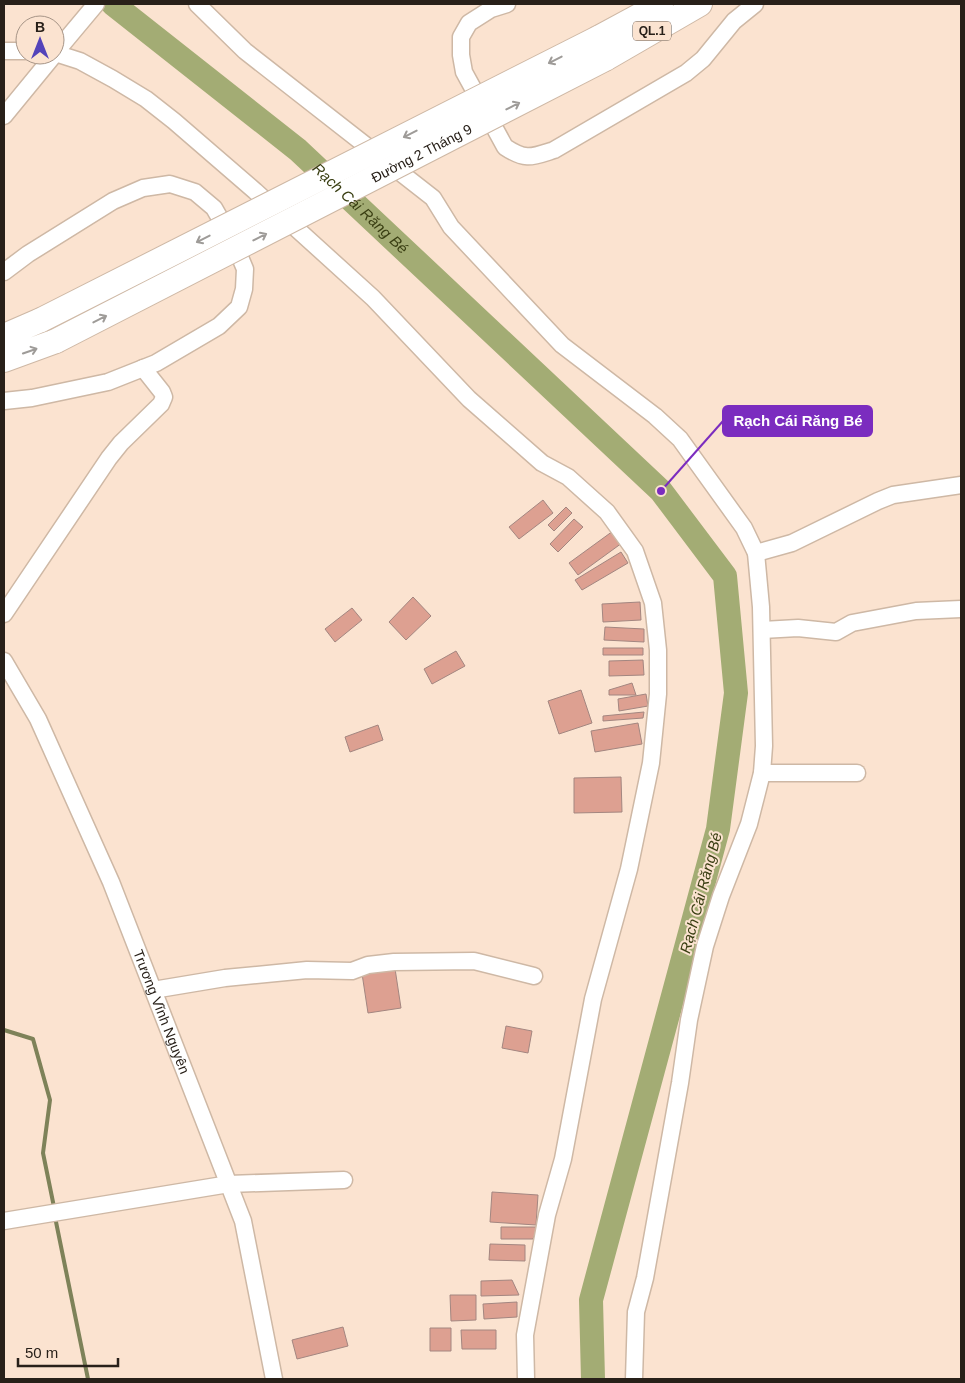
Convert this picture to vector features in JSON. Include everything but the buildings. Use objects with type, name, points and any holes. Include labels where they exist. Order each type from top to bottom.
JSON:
[{"type":"highway","name":"Đường 2 Tháng 9","points":[[4,360],[56,342],[602,49],[661,4]]},
{"type":"highway","name":"Đường 2 Tháng 9","points":[[4,336],[41,320],[602,49],[700,4]]},
{"type":"street","points":[[65,41],[96,4]]},
{"type":"street","points":[[197,4],[245,51],[433,198],[451,227],[562,345],[655,416],[680,439],[744,528],[756,553],[762,630],[764,746],[762,773],[749,824],[721,896],[705,946],[693,1001],[645,1278],[636,1312],[634,1379]]},
{"type":"street","points":[[507,4],[491,9],[469,23],[461,37],[461,55],[464,72],[505,147],[516,154],[531,158],[554,150],[686,73],[703,59],[734,21],[755,4]]},
{"type":"street","points":[[65,54],[80,61],[146,99],[255,191],[373,298],[476,405],[542,463],[568,477],[607,512],[635,551],[653,603],[658,650],[658,694],[652,763],[629,869],[593,999],[563,1159],[547,1215],[525,1335],[526,1379]]},
{"type":"street","points":[[4,116],[46,65]]},
{"type":"street","points":[[4,272],[28,254],[113,201],[143,188],[170,184],[194,192],[214,208],[234,242],[245,270],[244,289],[239,306],[212,330],[171,355],[108,382],[32,398],[4,401]]},
{"type":"street","points":[[4,614],[108,458],[161,404],[164,397],[162,392],[143,368]]},
{"type":"street","points":[[756,553],[792,543],[893,495],[961,485]]},
{"type":"street","points":[[762,630],[798,628],[836,632],[852,623],[916,611],[961,609]]},
{"type":"street","name":"Trương Vĩnh Nguyên","points":[[4,661],[38,719],[111,882],[243,1221],[274,1379]]},
{"type":"street","points":[[762,773],[858,773]]},
{"type":"street","points":[[153,990],[225,978],[307,970],[352,971],[368,965],[394,962],[474,961],[534,976]]},
{"type":"street","points":[[4,1221],[229,1184],[344,1180]]},
{"type":"waterway","name":"Rạch Cái Răng Bé","points":[[113,4],[298,150],[661,491],[725,576],[736,693],[718,829],[591,1300],[593,1379]]},
{"type":"waterway","points":[[4,1030],[33,1039],[50,1100],[43,1153],[54,1207]]},
{"type":"waterway","points":[[55,1217],[88,1379]]},
{"type":"place","name":"Rạch Cái Răng Bé","points":[[661,491]]}]
